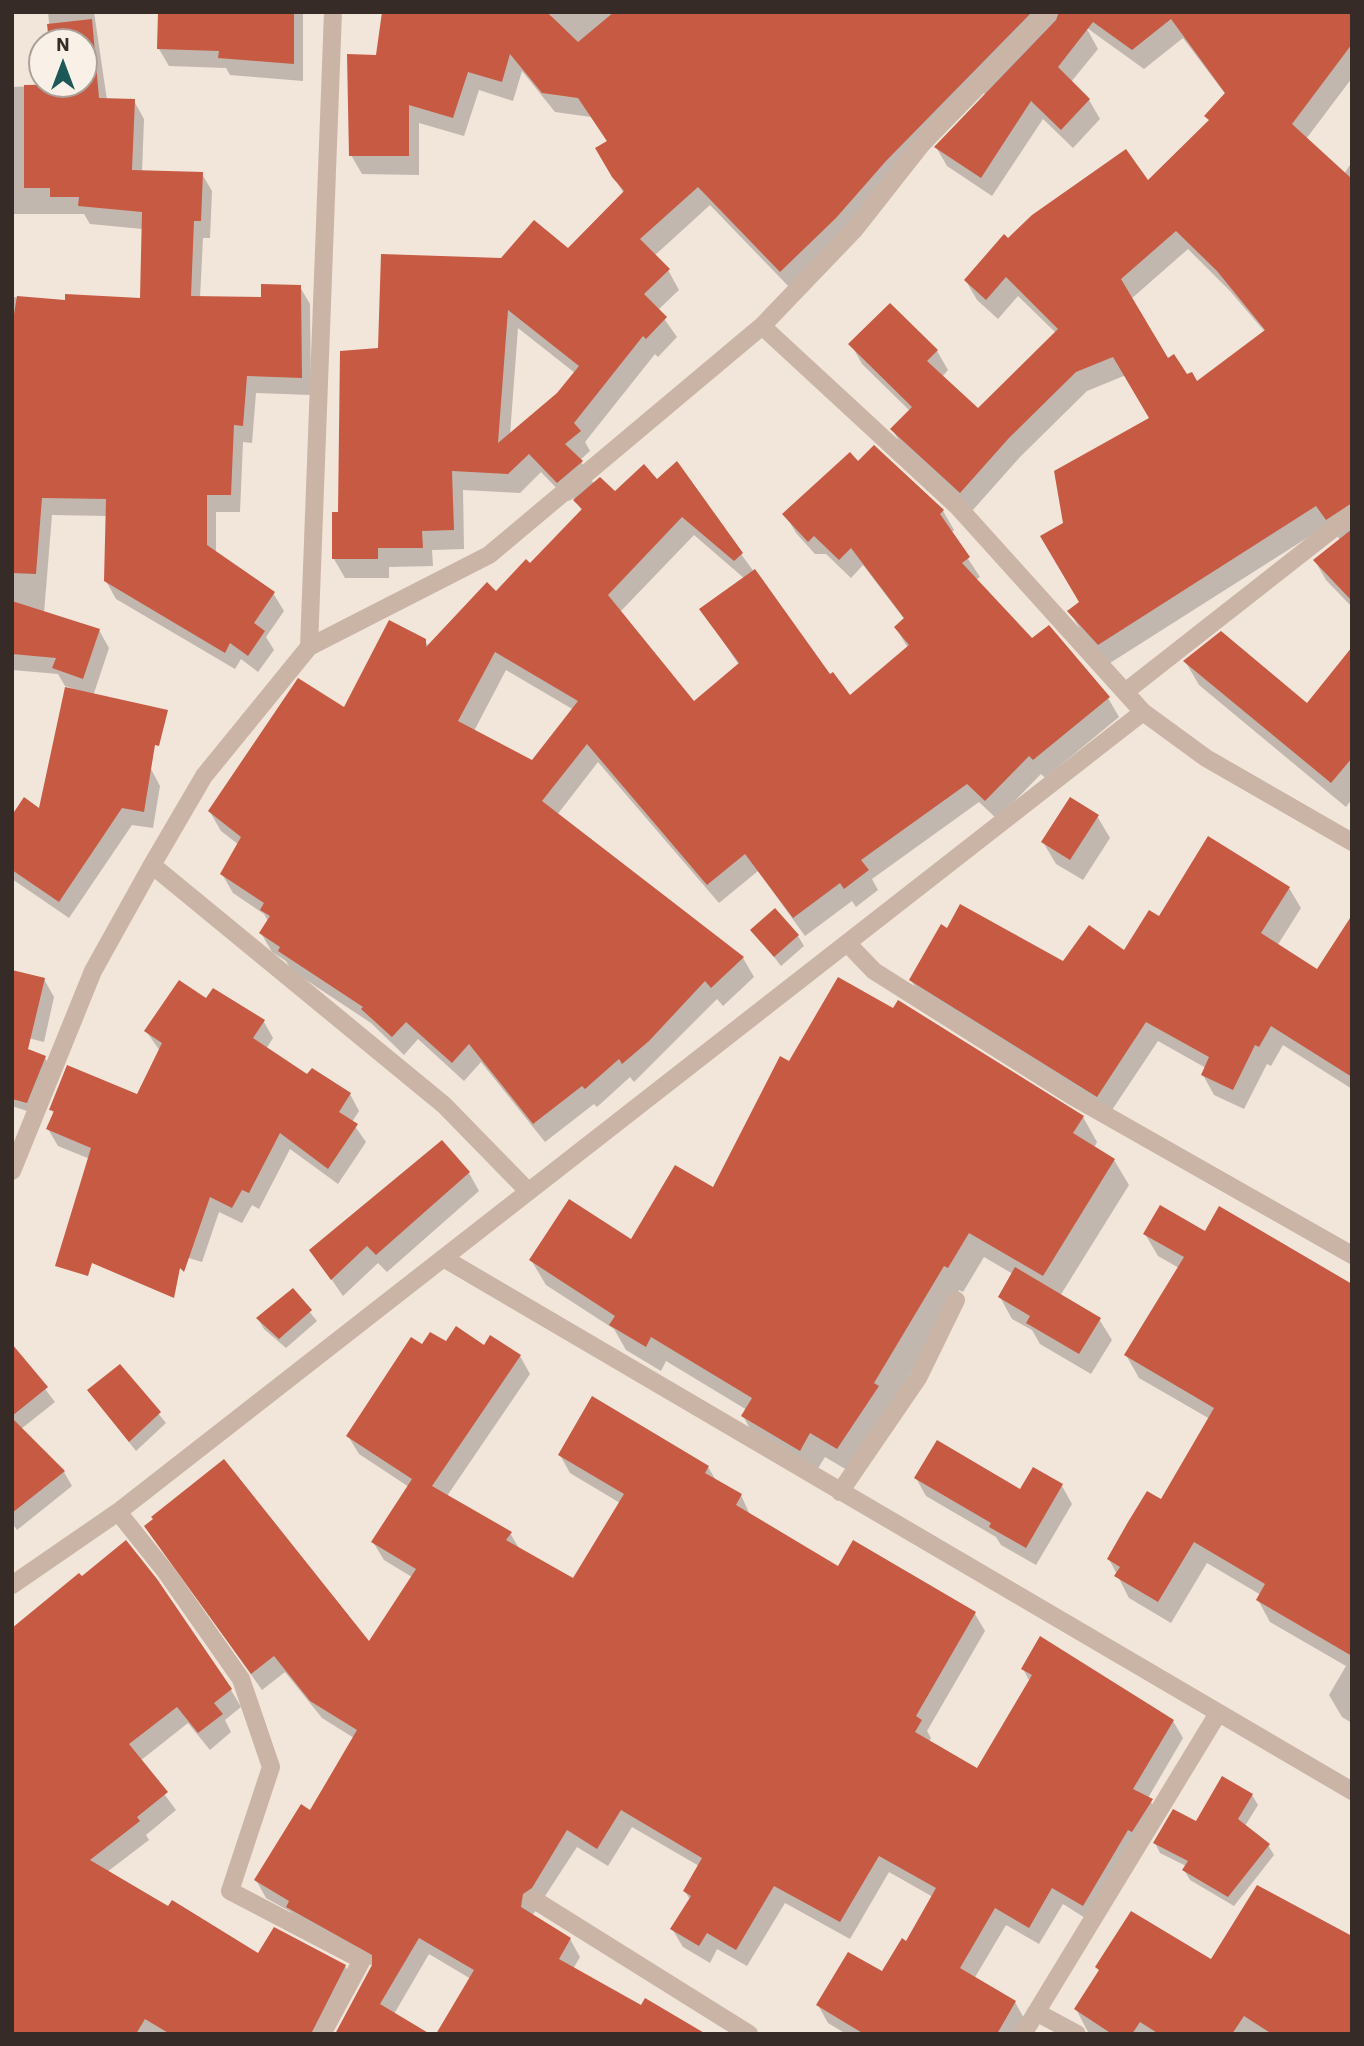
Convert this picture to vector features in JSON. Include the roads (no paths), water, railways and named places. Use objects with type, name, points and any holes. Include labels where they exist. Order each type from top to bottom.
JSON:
[{"type":"street","points":[[309,647],[333,12]]},
{"type":"street","points":[[12,1171],[93,971],[152,866],[204,776],[309,647],[489,555],[762,326],[855,229],[925,140],[1048,12]]},
{"type":"street","points":[[762,326],[958,506],[1143,712],[1206,758],[1352,842]]},
{"type":"street","points":[[1125,692],[1352,514]]},
{"type":"street","points":[[12,1585],[118,1512],[1143,712]]},
{"type":"street","points":[[152,866],[444,1105],[528,1191]]},
{"type":"street","points":[[847,943],[874,971],[1072,1096],[1352,1255]]},
{"type":"street","points":[[445,1259],[1217,1715],[1352,1791]]},
{"type":"street","points":[[840,1492],[918,1378],[956,1300]]},
{"type":"street","points":[[118,1512],[166,1572],[241,1679],[271,1767],[230,1891],[362,1959],[322,2034]]},
{"type":"street","points":[[1023,2034],[1217,1715]]},
{"type":"street","points":[[533,1899],[749,2034]]},
{"type":"street","points":[[1036,2012],[1077,2034]]}]
